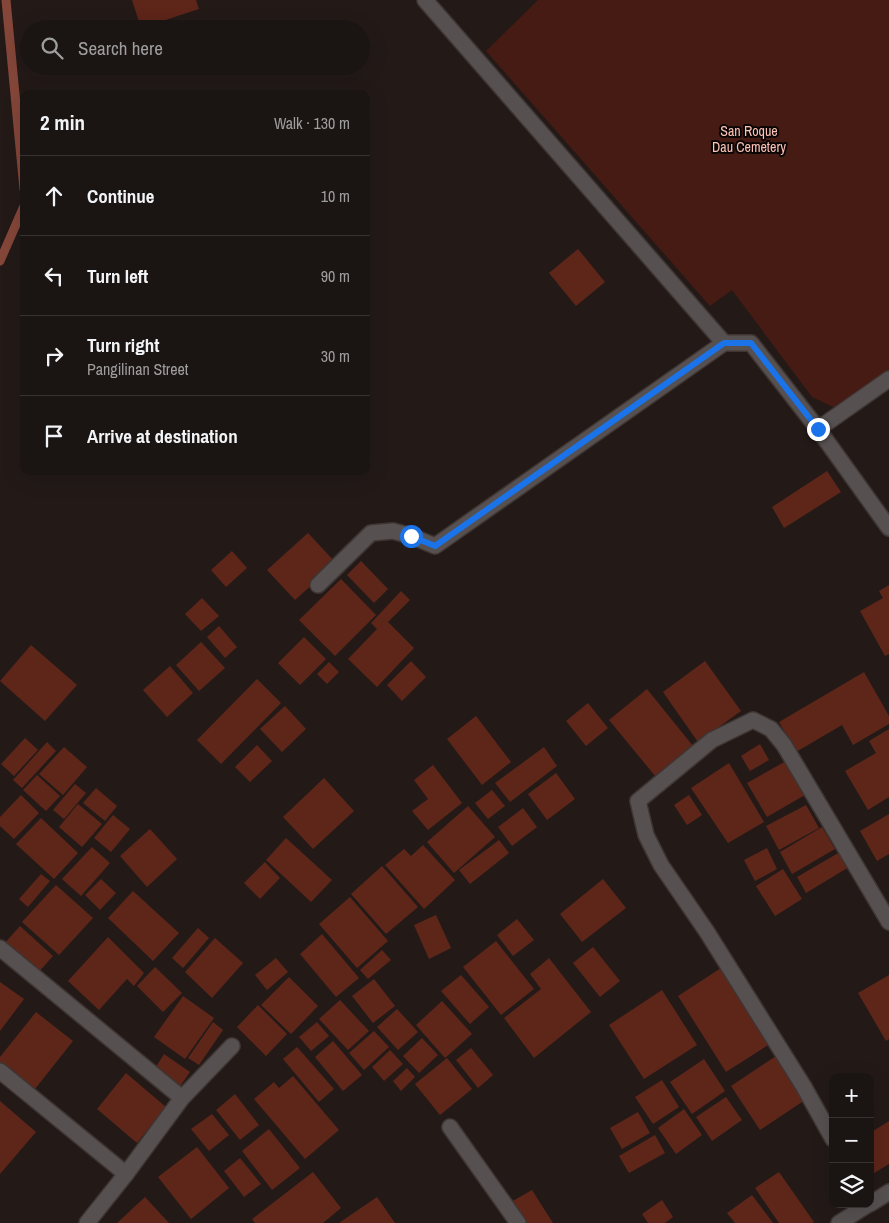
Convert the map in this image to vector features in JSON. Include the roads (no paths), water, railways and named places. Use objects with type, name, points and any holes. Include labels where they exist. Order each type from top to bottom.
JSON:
[{"type":"street","points":[[424,0],[724,343]]},
{"type":"street","points":[[318,585],[371,533],[393,531],[435,546],[724,343],[751,343],[818,429],[889,528]]},
{"type":"street","points":[[818,429],[889,379]]},
{"type":"street","points":[[829,1132],[804,1087],[712,940],[660,865],[646,835],[638,801],[712,740],[753,720],[771,729],[784,745],[889,922]]},
{"type":"street","points":[[0,948],[182,1098]]},
{"type":"street","points":[[87,1223],[182,1098],[232,1046]]},
{"type":"street","points":[[0,1071],[126,1174]]},
{"type":"street","points":[[450,1127],[518,1223]]},
{"type":"street","points":[[874,1201],[889,1192]]},
{"type":"street","points":[[839,1223],[863,1208]]},
{"type":"waterway","points":[[6,0],[20,147]]},
{"type":"waterway","points":[[0,261],[20,215]]},
{"type":"park label","name":"San Roque Dau Cemetery","points":[[749,140]]}]
